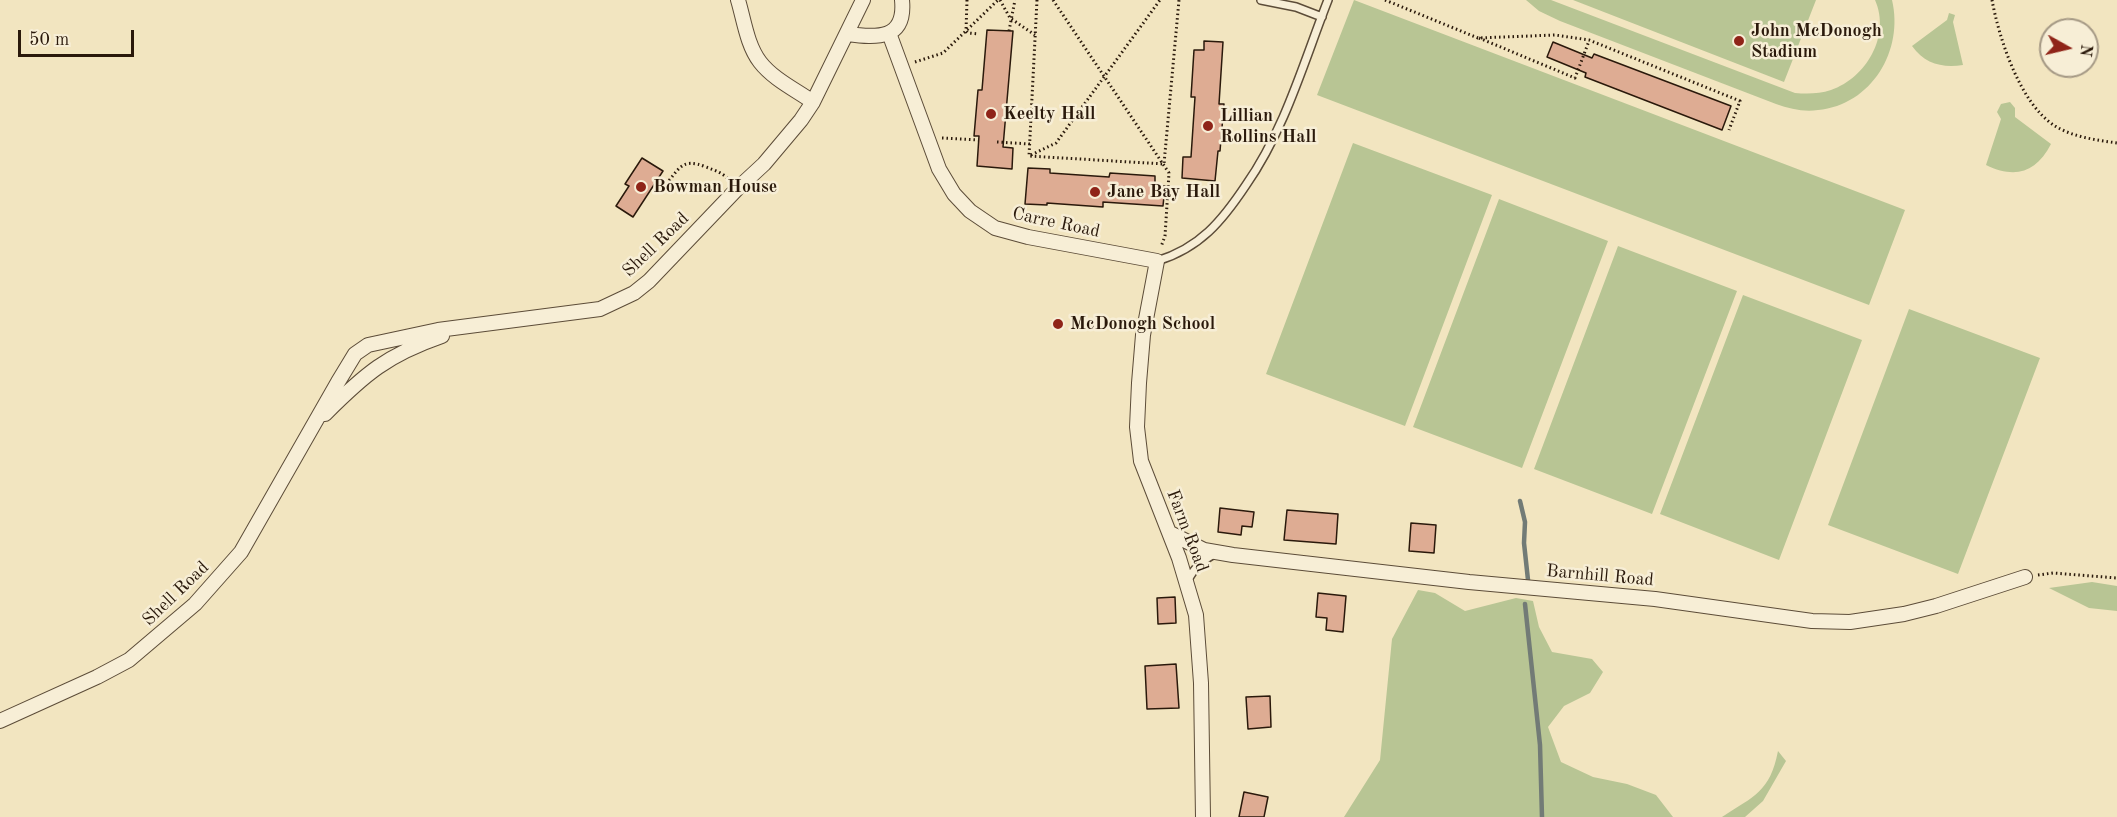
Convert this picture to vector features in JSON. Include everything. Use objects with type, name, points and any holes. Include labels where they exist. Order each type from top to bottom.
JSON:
[{"type":"street","points":[[738,0],[749,40],[758,60],[775,76],[813,102]]},
{"type":"street","name":"Shell Road","points":[[0,721],[129,660],[195,604],[241,552],[355,354],[368,345],[438,330],[600,309],[634,293],[669,262],[737,189],[784,143],[813,102],[863,0]]},
{"type":"street","points":[[847,34],[880,37],[889,33],[900,23],[903,12],[902,0]]},
{"type":"street","name":"Carre Road","points":[[889,33],[939,169],[954,194],[970,211],[995,228],[1028,237],[1157,261]]},
{"type":"street","name":"Farm Road","points":[[1157,261],[1143,335],[1137,427],[1141,461],[1160,513],[1170,533],[1196,615],[1201,683],[1203,817]]},
{"type":"street","name":"Shell Road","points":[[314,424],[364,377],[393,356],[414,346],[470,327]]},
{"type":"street","name":"Barnhill Road","points":[[1170,533],[1190,545],[1216,553],[1469,582],[1655,599],[1812,621],[1850,622],[1904,614],[2025,577]]},
{"type":"lane","points":[[1260,0],[1296,7],[1322,16]]},
{"type":"lane","points":[[1157,261],[1177,255],[1215,226],[1231,208],[1259,166],[1290,104],[1328,0]]},
{"type":"lane","points":[[1187,581],[1195,568],[1216,553]]},
{"type":"path","points":[[966,31],[967,0]]},
{"type":"path","points":[[901,67],[943,53],[999,0],[1010,18],[1035,35]]},
{"type":"path","points":[[1009,31],[1015,0]]},
{"type":"path","points":[[1029,156],[1037,0]]},
{"type":"path","points":[[1053,0],[1169,173],[1165,236],[1157,261]]},
{"type":"path","points":[[1029,156],[1056,143],[1160,0]]},
{"type":"path","points":[[1164,164],[1179,0]]},
{"type":"path","points":[[1385,0],[1575,78],[1589,40]]},
{"type":"path","points":[[1992,0],[2003,47],[2038,112],[2055,126],[2077,135],[2117,143]]},
{"type":"path","points":[[966,31],[979,34]]},
{"type":"path","points":[[1478,38],[1555,35],[1589,40],[1740,100],[1729,130]]},
{"type":"path","points":[[927,138],[979,140]]},
{"type":"path","points":[[997,142],[1029,144]]},
{"type":"path","points":[[1029,156],[1164,164]]},
{"type":"path","points":[[654,186],[663,187],[678,168],[691,162],[725,175],[737,189]]},
{"type":"path","points":[[2025,577],[2053,573],[2117,578]]},
{"type":"green space","points":[[1354,0],[1905,210],[1869,305],[1317,95]]},
{"type":"green space","points":[[1526,0],[1551,0],[1795,93],[1831,90],[1844,84],[1865,66],[1872,54],[1880,28],[1875,0],[1892,0],[1893,38],[1880,72],[1854,98],[1837,106],[1818,110],[1792,109],[1560,21],[1539,11]]},
{"type":"green space","name":"John McDonogh Stadium","points":[[1573,0],[1816,0],[1784,82]]},
{"type":"green space","points":[[1949,13],[1955,15],[1953,22],[1963,65],[1948,66],[1928,61],[1912,46],[1947,20]]},
{"type":"green space","points":[[2010,102],[2015,108],[2015,117],[2051,144],[2039,161],[2024,171],[2006,172],[1986,165],[2001,119],[1997,112],[2001,104]]},
{"type":"green space","points":[[1353,143],[1492,195],[1405,426],[1266,374]]},
{"type":"green space","points":[[1499,199],[1608,241],[1522,468],[1413,427]]},
{"type":"green space","points":[[1618,246],[1737,291],[1652,514],[1534,469]]},
{"type":"green space","points":[[1743,295],[1862,340],[1779,560],[1660,514]]},
{"type":"green space","points":[[1909,309],[2040,358],[1958,574],[1828,525]]},
{"type":"green space","points":[[2092,582],[2117,586],[2117,611],[2089,608],[2049,588]]},
{"type":"green space","points":[[1418,590],[1435,593],[1465,611],[1516,598],[1533,601],[1539,627],[1552,652],[1592,659],[1603,672],[1590,693],[1564,706],[1548,727],[1561,762],[1593,777],[1627,784],[1656,795],[1673,817],[1344,817],[1380,760],[1392,639]]},
{"type":"green space","points":[[1778,751],[1786,761],[1763,801],[1745,817],[1722,817],[1759,792],[1770,776]]},
{"type":"building","name":"Keelty Hall","points":[[987,30],[1013,31],[1003,147],[1013,148],[1012,169],[977,166],[979,136],[974,136],[978,90],[982,90]]},
{"type":"building","name":"Lillian Rollins Hall","points":[[1204,41],[1223,42],[1219,104],[1224,104],[1215,181],[1182,178],[1183,157],[1191,157],[1195,97],[1191,97],[1194,50],[1204,50]]},
{"type":"building","points":[[1553,42],[1592,58],[1594,54],[1731,106],[1722,130],[1585,77],[1586,73],[1547,57]]},
{"type":"building","name":"Bowman House","points":[[642,158],[663,171],[633,217],[616,206],[629,186],[625,184]]},
{"type":"building","name":"Jane Bay Hall","points":[[1028,168],[1050,169],[1050,173],[1109,177],[1110,173],[1155,176],[1155,186],[1165,186],[1163,206],[1103,202],[1103,207],[1047,203],[1047,205],[1025,204]]},
{"type":"building","points":[[1220,508],[1254,512],[1252,527],[1242,526],[1241,535],[1218,532]]},
{"type":"building","points":[[1287,510],[1338,514],[1336,544],[1284,540]]},
{"type":"building","points":[[1411,523],[1436,525],[1434,553],[1409,551]]},
{"type":"building","points":[[1318,593],[1346,596],[1343,632],[1326,630],[1327,618],[1316,617]]},
{"type":"building","points":[[1175,597],[1176,623],[1158,624],[1157,598]]},
{"type":"building","points":[[1176,664],[1179,708],[1147,709],[1145,666]]},
{"type":"building","points":[[1270,696],[1271,727],[1248,729],[1246,697]]},
{"type":"building","points":[[1244,792],[1268,797],[1264,817],[1239,817]]},
{"type":"waterway","points":[[1520,501],[1525,522],[1524,543],[1528,580]]},
{"type":"waterway","points":[[1525,604],[1540,745],[1542,817]]},
{"type":"place","name":"John McDonogh Stadium","points":[[1739,41]]},
{"type":"place","name":"Keelty Hall","points":[[991,114]]},
{"type":"place","name":"Lillian Rollins Hall","points":[[1208,126]]},
{"type":"place","name":"Bowman House","points":[[641,187]]},
{"type":"place","name":"Jane Bay Hall","points":[[1095,192]]},
{"type":"place","name":"McDonogh School","points":[[1058,324]]}]
